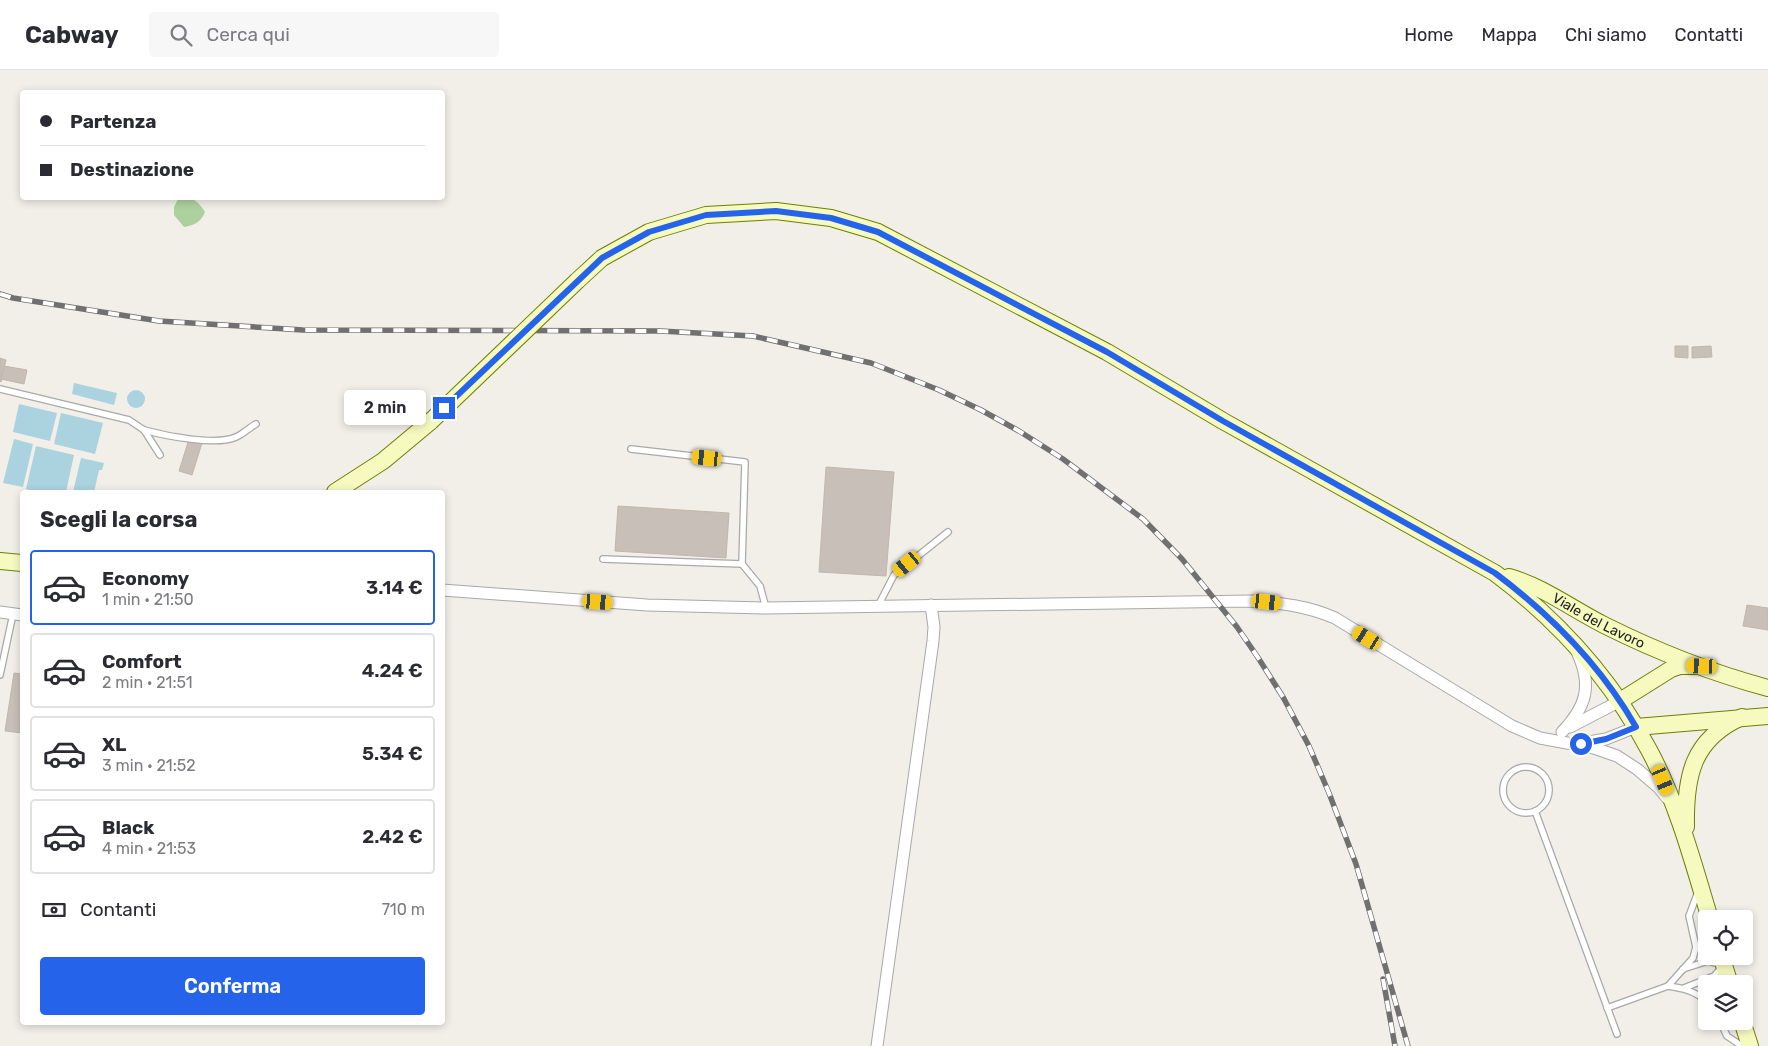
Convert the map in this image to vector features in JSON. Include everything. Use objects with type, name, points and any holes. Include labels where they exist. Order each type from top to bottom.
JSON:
[{"type":"main road","points":[[338,490],[383,461],[431,420],[602,258],[649,232],[706,215],[776,211],[831,218],[878,232],[1107,352],[1223,421],[1495,573],[1518,590],[1593,664],[1636,727],[1650,751],[1673,805],[1707,910]]},
{"type":"main road","points":[[0,561],[20,563]]},
{"type":"main road","name":"Viale del Lavoro","points":[[1495,573],[1530,585],[1605,626],[1666,652],[1768,688]]},
{"type":"main road","name":"Viale del Lavoro","points":[[1620,701],[1671,669],[1690,665],[1702,666]]},
{"type":"main road","points":[[1636,727],[1768,716]]},
{"type":"main road","points":[[1686,842],[1685,803],[1691,769],[1698,755],[1718,730],[1742,717]]},
{"type":"main road","points":[[1745,1030],[1750,1046]]},
{"type":"street","points":[[445,590],[647,605],[766,608],[1252,601],[1298,606],[1316,610],[1334,618],[1512,726],[1540,738],[1594,748],[1627,762],[1658,787],[1673,805]]},
{"type":"street","points":[[877,1046],[933,641],[934,627],[931,606]]},
{"type":"street","points":[[0,612],[18,615]]},
{"type":"street","points":[[1562,732],[1577,715],[1585,696],[1582,667],[1570,640]]},
{"type":"street","points":[[1540,738],[1562,732],[1620,701]]},
{"type":"street","points":[[1569,744],[1592,742],[1636,727]]},
{"type":"lane","points":[[0,389],[129,420],[144,430],[167,436],[219,441],[235,437],[256,424]]},
{"type":"lane","points":[[144,430],[160,455]]},
{"type":"lane","points":[[631,449],[745,462],[742,564],[760,586],[766,608]]},
{"type":"lane","points":[[878,606],[894,575],[948,532]]},
{"type":"lane","points":[[603,559],[742,564]]},
{"type":"lane","points":[[0,674],[18,615]]},
{"type":"lane","points":[[1530,768],[1537,771],[1547,781],[1548,795],[1541,807],[1535,811],[1528,813],[1514,810],[1505,800],[1503,786],[1510,773],[1530,768]]},
{"type":"lane","points":[[1535,811],[1617,1034]]},
{"type":"lane","points":[[1668,986],[1693,958],[1696,947],[1689,916],[1700,887]]},
{"type":"lane","points":[[1682,969],[1698,964]]},
{"type":"lane","points":[[1684,988],[1714,976],[1721,965]]},
{"type":"lane","points":[[1607,1008],[1668,986],[1684,988],[1698,995]]},
{"type":"lane","points":[[1724,1030],[1727,1036],[1742,1046]]},
{"type":"green space","points":[[178,200],[194,200],[205,212],[197,222],[184,227],[174,215],[174,207]]},
{"type":"water","points":[[74,383],[117,393],[114,405],[72,394]]},
{"type":"water","points":[[136,390],[142,393],[145,399],[142,405],[136,408],[130,405],[127,399],[130,393]]},
{"type":"water","points":[[19,404],[57,413],[50,441],[13,432]]},
{"type":"water","points":[[61,413],[103,423],[95,454],[54,444]]},
{"type":"water","points":[[14,439],[33,444],[23,487],[3,483]]},
{"type":"water","points":[[36,446],[74,455],[66,490],[26,489]]},
{"type":"water","points":[[81,458],[104,463],[102,470],[99,470],[94,490],[73,490]]},
{"type":"building","points":[[1675,346],[1688,346],[1688,358],[1675,357]]},
{"type":"building","points":[[1711,346],[1712,357],[1692,358],[1692,347]]},
{"type":"building","points":[[0,358],[6,360],[1,382],[0,381]]},
{"type":"building","points":[[4,366],[27,370],[24,384],[1,379]]},
{"type":"building","points":[[189,439],[202,443],[192,475],[179,471]]},
{"type":"building","points":[[826,467],[894,472],[886,576],[819,572]]},
{"type":"building","points":[[618,506],[729,513],[726,558],[615,551]]},
{"type":"building","points":[[1747,605],[1768,608],[1768,630],[1743,626]]},
{"type":"building","points":[[14,673],[20,674],[20,733],[5,731]]},
{"type":"railway","points":[[0,294],[13,298],[159,321],[303,330],[660,331],[753,336],[871,363],[939,390],[981,410],[1063,459],[1143,519],[1182,559],[1237,627],[1257,656],[1283,697],[1309,746],[1329,793],[1356,864],[1408,1046]]},
{"type":"railway","points":[[1383,979],[1395,1046]]},
{"type":"route","points":[[444,408],[602,258],[649,232],[706,215],[776,211],[831,218],[878,232],[1107,352],[1223,421],[1495,573],[1545,614],[1593,664],[1613,690],[1636,727],[1606,739],[1581,744]]}]
